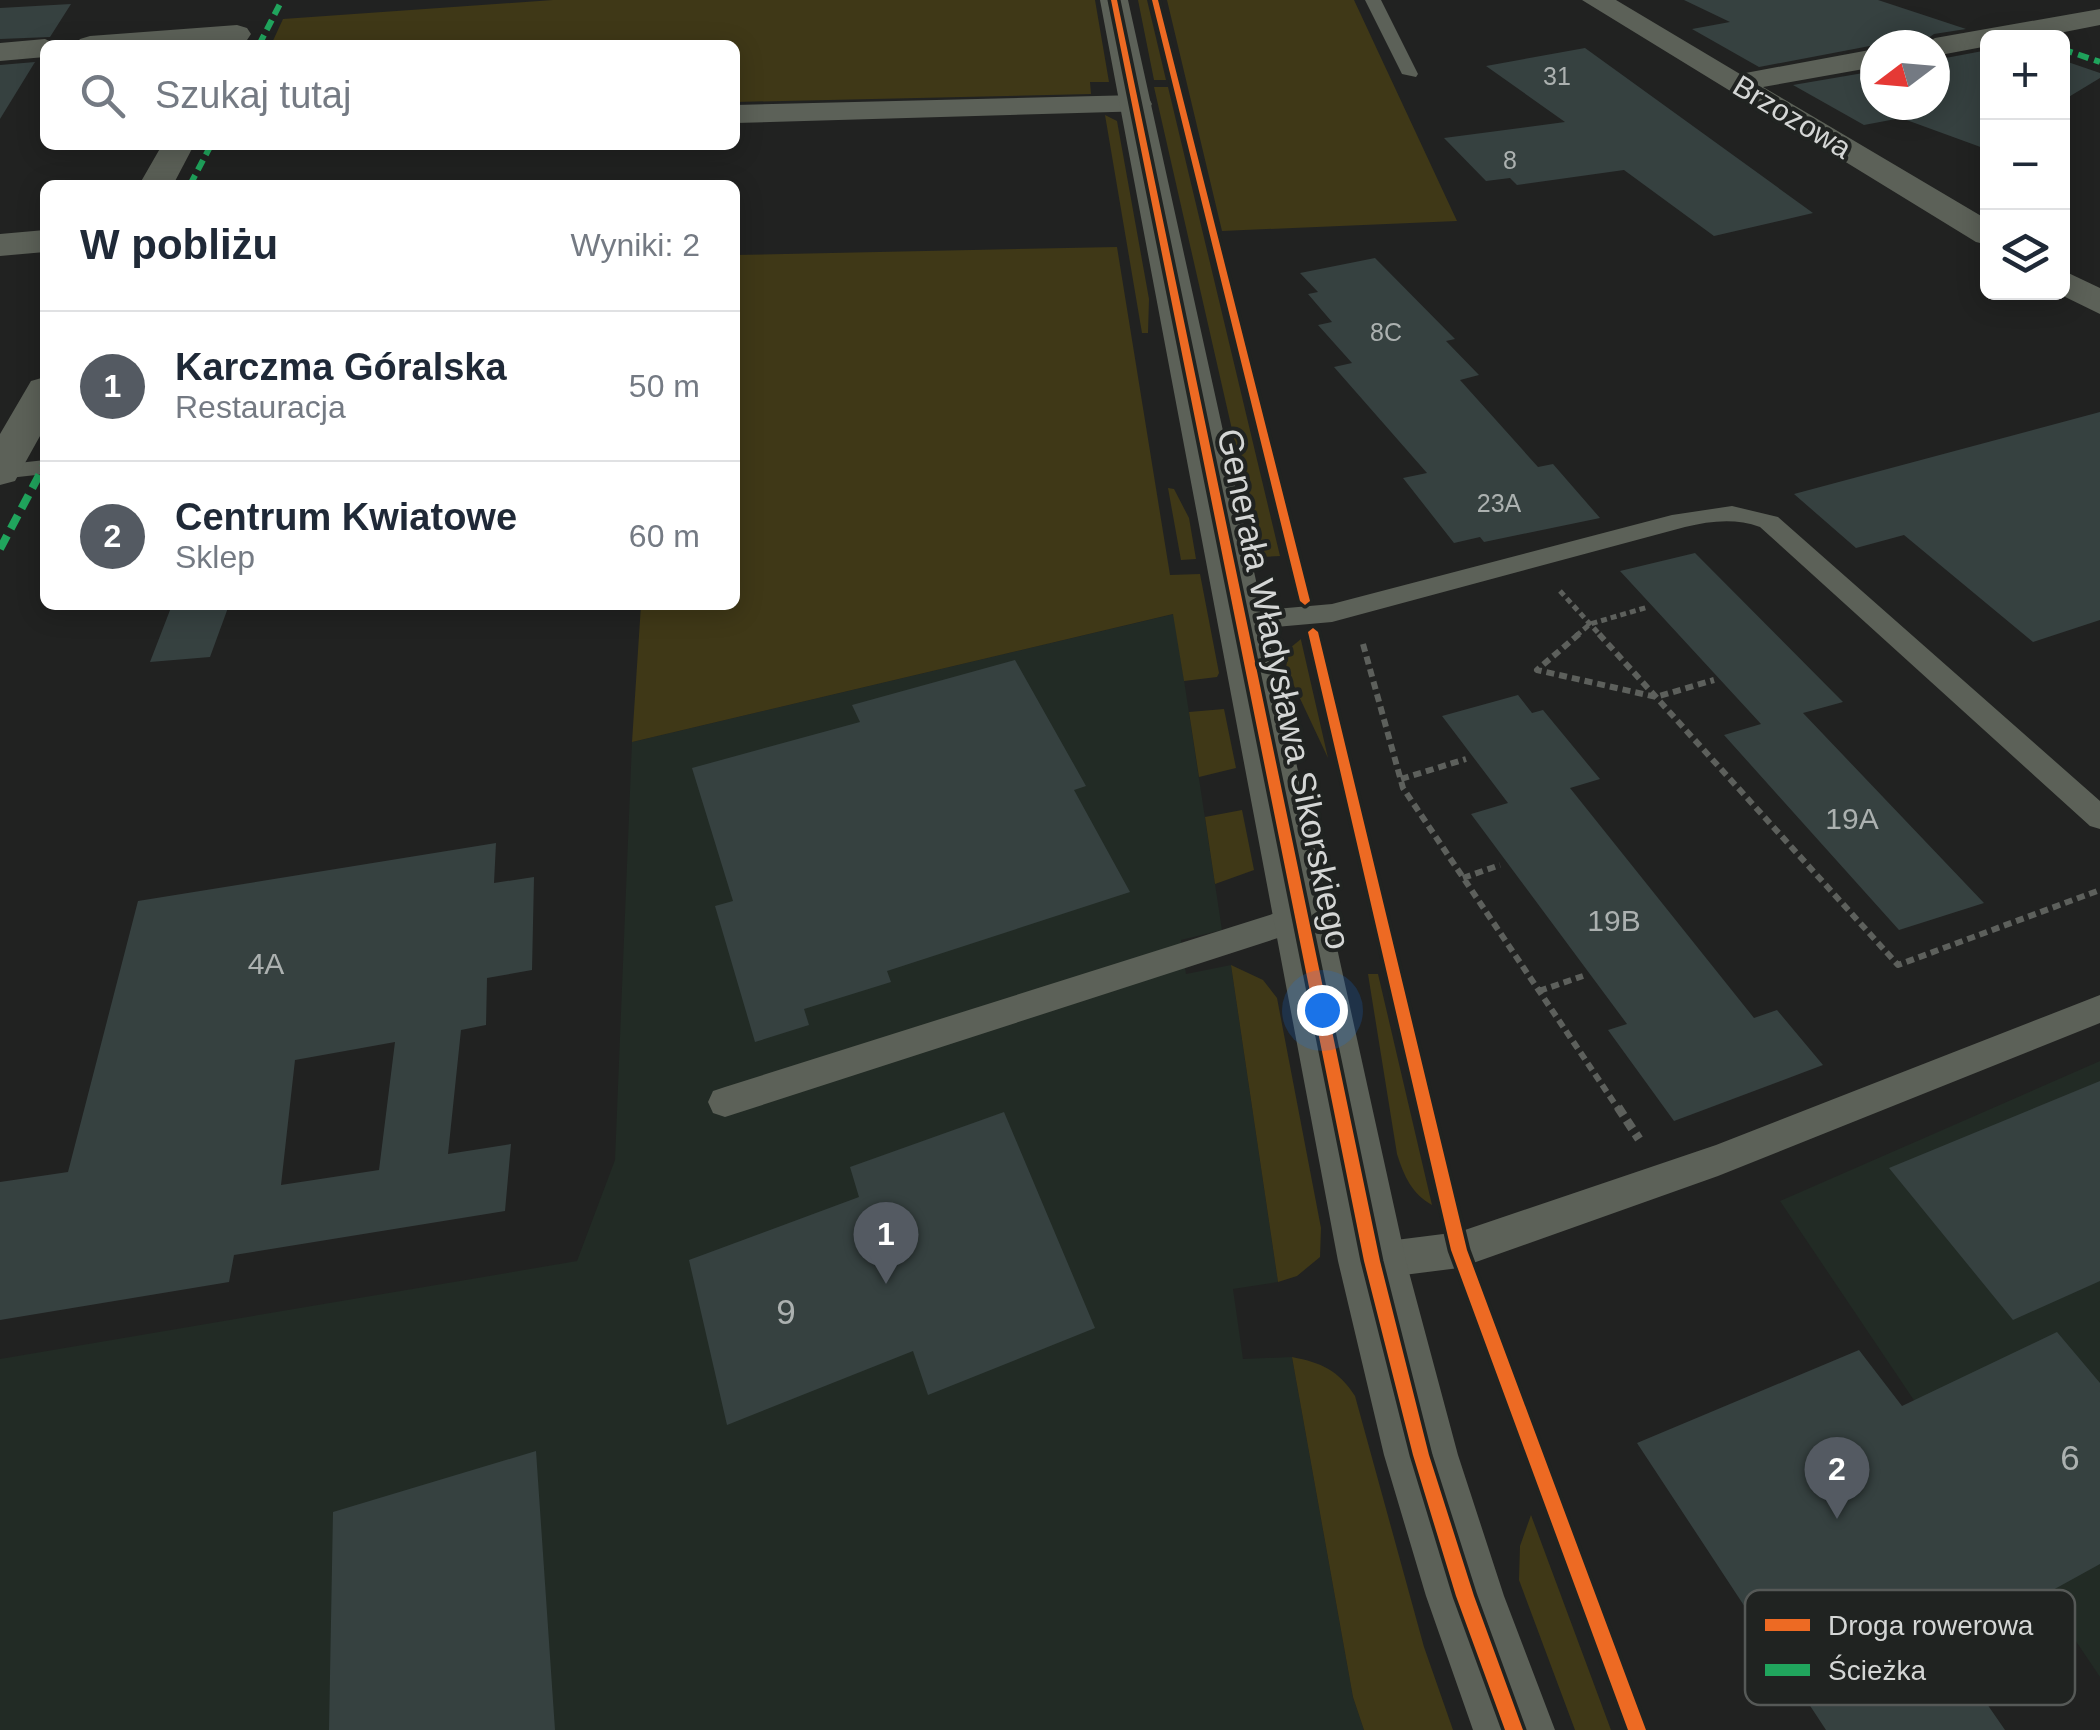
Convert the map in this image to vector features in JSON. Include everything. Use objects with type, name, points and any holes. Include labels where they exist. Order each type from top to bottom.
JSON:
[{"type":"street","points":[[234,40],[256,0]]},
{"type":"street","name":"Generała Władysława Sikorskiego","points":[[1114,0],[1372,1262],[1421,1455],[1465,1596],[1514,1730]]},
{"type":"street","name":"Brzozowa","points":[[1596,0],[1980,230]]},
{"type":"street","points":[[1950,44],[2100,17]]},
{"type":"street","points":[[0,52],[40,48]]},
{"type":"street","points":[[1738,83],[1860,61]]},
{"type":"street","points":[[740,114],[1137,104]]},
{"type":"street","points":[[159,180],[175,150]]},
{"type":"street","points":[[0,245],[40,241]]},
{"type":"street","points":[[2070,285],[2100,303]]},
{"type":"street","points":[[0,472],[40,398]]},
{"type":"lane","points":[[1373,0],[1410,74]]},
{"type":"lane","points":[[0,472],[40,468]]},
{"type":"lane","points":[[1240,621],[1340,611],[1724,510],[1747,513],[1768,522],[2100,818]]},
{"type":"lane","points":[[725,1102],[1301,918]]},
{"type":"lane","points":[[1372,1262],[1459,1250],[1666,1178],[2100,1010]]},
{"type":"path","points":[[1532,560],[1898,964],[2100,890]]},
{"type":"path","points":[[1648,607],[1590,624],[1536,670],[1656,697],[1714,680]]},
{"type":"path","points":[[1340,611],[1365,647],[1401,779],[1462,878],[1666,1178]]},
{"type":"path","points":[[1401,779],[1466,760]]},
{"type":"path","points":[[1462,878],[1500,865]]},
{"type":"path","points":[[1540,991],[1583,976]]},
{"type":"shaded area","points":[[553,0],[1095,0],[1109,82],[1090,82],[1091,94],[740,102],[740,40],[273,40],[283,19]]},
{"type":"shaded area","points":[[1138,0],[1147,0],[1166,80],[1154,80]]},
{"type":"shaded area","points":[[1167,0],[1354,0],[1457,221],[1222,231]]},
{"type":"shaded area","points":[[1154,87],[1168,87],[1280,556],[1261,557]]},
{"type":"shaded area","points":[[1105,115],[1117,121],[1149,299],[1148,333],[1142,333]]},
{"type":"shaded area","points":[[1117,247],[1170,575],[1200,574],[1217,677],[1184,681],[1173,614],[632,742],[641,610],[740,610],[740,255]]},
{"type":"shaded area","points":[[1168,488],[1174,489],[1189,518],[1196,559],[1181,560]]},
{"type":"shaded area","points":[[1174,614],[1222,930],[1181,940],[1186,974],[1231,965],[1278,1282],[1233,1289],[1243,1359],[1292,1357],[1353,1697],[1364,1730],[0,1730],[0,1359],[577,1261],[615,1160],[632,742]]},
{"type":"shaded area","points":[[1301,639],[1328,758],[1286,667],[1290,648]]},
{"type":"shaded area","points":[[1224,709],[1236,768],[1199,777],[1189,712]]},
{"type":"shaded area","points":[[1242,810],[1254,870],[1215,884],[1205,817]]},
{"type":"shaded area","points":[[1231,965],[1263,980],[1277,998],[1321,1228],[1320,1257],[1297,1276],[1278,1282]]},
{"type":"shaded area","points":[[1368,974],[1378,974],[1432,1205],[1410,1184],[1397,1154]]},
{"type":"shaded area","points":[[2100,1061],[2100,1677],[2075,1640],[2075,1590],[2042,1590],[1780,1201]]},
{"type":"shaded area","points":[[1292,1357],[1328,1369],[1355,1396],[1424,1647],[1453,1730],[1364,1730],[1353,1697]]},
{"type":"shaded area","points":[[1531,1515],[1611,1730],[1575,1730],[1519,1580],[1520,1546]]},
{"type":"building","points":[[1684,0],[1878,0],[1966,29],[1860,30],[1860,48],[1759,67],[1692,29],[1730,22]]},
{"type":"building","points":[[71,4],[50,37],[0,39],[0,8]]},
{"type":"building","points":[[1585,48],[1813,213],[1714,236],[1624,170],[1517,185],[1510,178],[1486,181],[1444,138],[1565,122],[1486,66]]},
{"type":"building","points":[[1980,52],[1980,147],[1906,120],[1950,120],[1950,57]]},
{"type":"building","points":[[35,62],[0,119],[0,65]]},
{"type":"building","points":[[2070,63],[2100,73],[2100,78],[2070,96]]},
{"type":"building","points":[[1860,74],[1860,120],[1890,120],[1864,125],[1793,85]]},
{"type":"building","points":[[1375,258],[1455,339],[1446,341],[1479,375],[1460,380],[1538,467],[1553,464],[1600,518],[1484,542],[1480,537],[1454,543],[1403,478],[1427,473],[1334,367],[1352,363],[1318,325],[1332,322],[1308,294],[1318,292],[1300,273]]},
{"type":"building","points":[[2100,412],[2100,620],[2033,642],[1904,535],[1856,548],[1794,494]]},
{"type":"building","points":[[1695,553],[1843,702],[1803,713],[1984,903],[1899,930],[1724,735],[1761,724],[1620,571]]},
{"type":"building","points":[[170,610],[227,610],[210,657],[150,662]]},
{"type":"building","points":[[1015,660],[1086,786],[1074,790],[1130,892],[887,971],[891,982],[804,1009],[809,1025],[755,1042],[715,906],[733,901],[692,768],[860,722],[852,705]]},
{"type":"building","points":[[1518,695],[1532,713],[1543,710],[1600,779],[1570,788],[1754,1018],[1777,1010],[1823,1065],[1674,1121],[1608,1030],[1627,1024],[1471,814],[1508,803],[1442,716]]},
{"type":"building","points":[[496,843],[494,883],[534,877],[532,970],[487,978],[486,1025],[461,1030],[448,1154],[511,1144],[505,1211],[234,1255],[229,1282],[0,1320],[0,1182],[68,1172],[138,901]],"holes":[[[395,1042],[379,1170],[281,1185],[295,1060]]]},
{"type":"building","points":[[2100,1081],[2100,1281],[2013,1320],[1889,1168]]},
{"type":"building","points":[[1004,1112],[1095,1328],[928,1395],[913,1351],[727,1425],[689,1260],[859,1197],[850,1167]]},
{"type":"building","points":[[2057,1332],[2100,1383],[2100,1564],[2053,1590],[1745,1590],[1745,1607],[1637,1443],[1859,1350],[1902,1406]]},
{"type":"building","points":[[536,1451],[555,1730],[329,1730],[333,1512]]},
{"type":"building","points":[[1810,1705],[1988,1705],[2005,1730],[1826,1730]]},
{"type":"marked path","points":[[262,40],[282,0]]},
{"type":"marked path","points":[[2070,52],[2100,62]]},
{"type":"marked path","points":[[193,180],[208,150]]},
{"type":"marked path","points":[[0,549],[40,473]]},
{"type":"cycle path","points":[[1114,0],[1372,1261],[1421,1455],[1465,1596],[1514,1730]]},
{"type":"cycle path","points":[[1155,0],[1305,601]]},
{"type":"cycle path","points":[[1313,632],[1459,1250],[1637,1730]]},
{"type":"place","name":"Karczma Góralska","points":[[886,1284]]},
{"type":"place","name":"Centrum Kwiatowe","points":[[1837,1519]]}]
